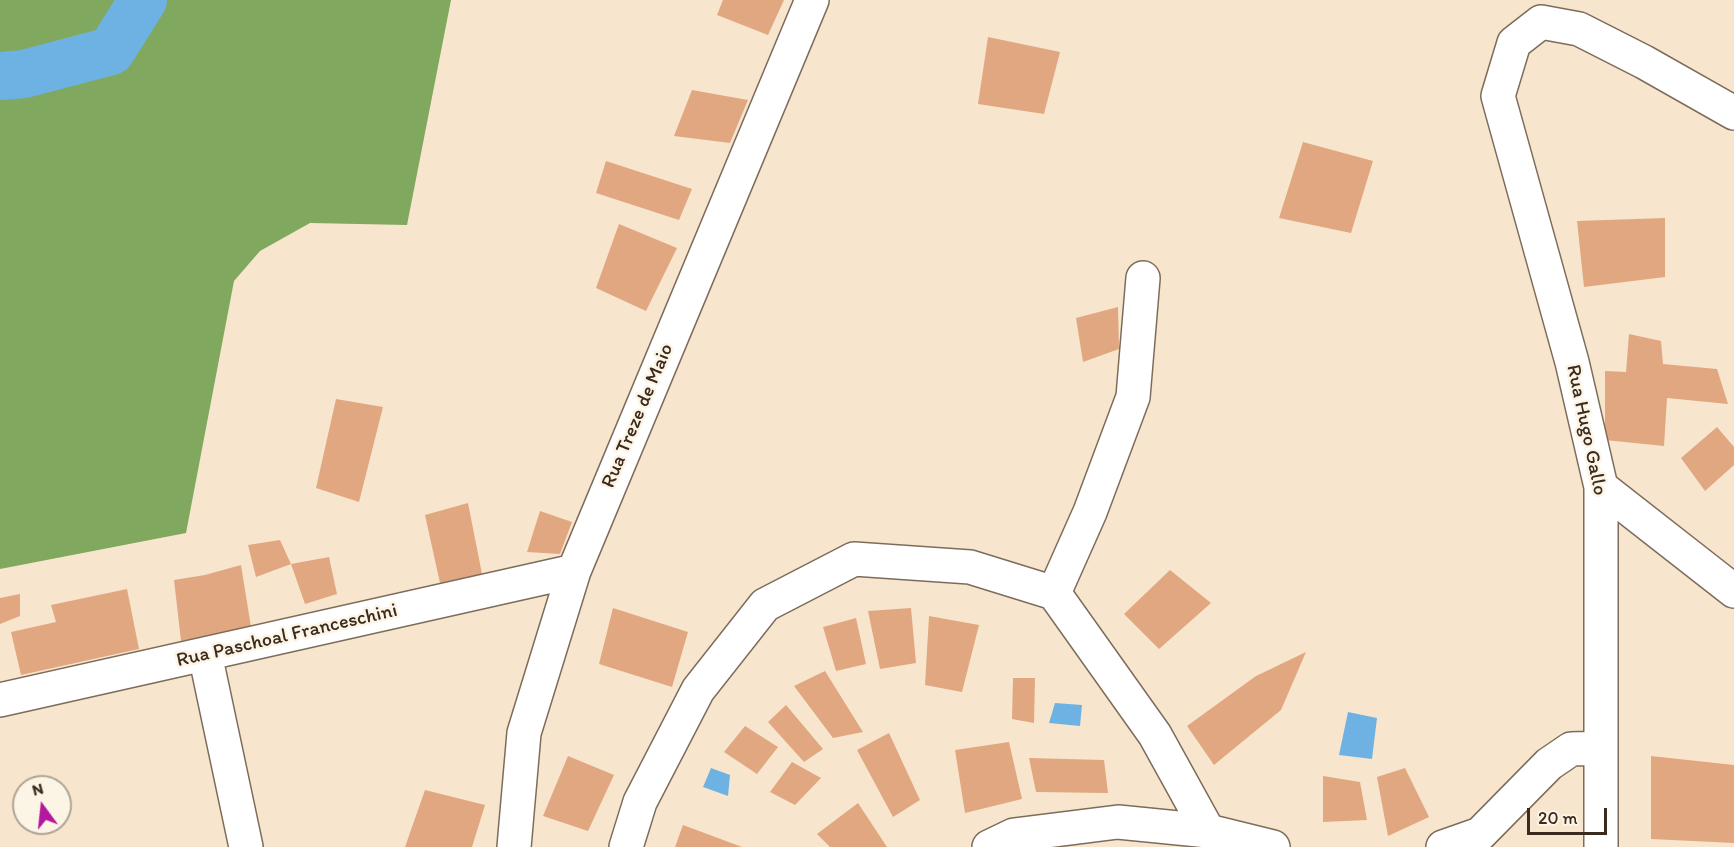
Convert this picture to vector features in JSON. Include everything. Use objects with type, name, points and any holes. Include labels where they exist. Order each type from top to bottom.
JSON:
[{"type":"street","name":"Rua Treze de Maio","points":[[514,847],[524,733],[574,571],[812,0]]},
{"type":"street","name":"Rua Hugo Gallo","points":[[1601,847],[1601,487],[1572,362],[1498,96],[1514,43],[1541,22],[1579,29],[1644,62],[1734,113]]},
{"type":"street","points":[[1054,593],[1090,512],[1133,397],[1143,278]]},
{"type":"street","points":[[1601,487],[1734,591]]},
{"type":"street","points":[[626,847],[640,802],[698,690],[765,605],[854,559],[970,567],[1054,593],[1155,735],[1209,831]]},
{"type":"street","name":"Rua Paschoal Franceschini","points":[[0,700],[574,571]]},
{"type":"street","points":[[205,654],[246,847]]},
{"type":"street","points":[[1443,847],[1480,834],[1549,764],[1570,749],[1600,748]]},
{"type":"street","points":[[989,847],[1014,834],[1118,822],[1209,831],[1273,847]]},
{"type":"green space","points":[[0,0],[451,0],[407,225],[310,223],[260,251],[234,281],[186,533],[0,569]]},
{"type":"water","points":[[1055,703],[1082,705],[1080,726],[1049,723]]},
{"type":"water","points":[[1348,712],[1377,718],[1372,759],[1339,755]]},
{"type":"water","points":[[711,768],[730,775],[728,796],[703,787]]},
{"type":"building","points":[[723,0],[784,0],[768,35],[717,15]]},
{"type":"building","points":[[988,37],[1060,52],[1044,114],[978,104]]},
{"type":"building","points":[[692,90],[748,100],[730,143],[674,136]]},
{"type":"building","points":[[1303,142],[1373,161],[1351,233],[1279,218]]},
{"type":"building","points":[[606,161],[692,189],[679,220],[596,193]]},
{"type":"building","points":[[1665,218],[1665,277],[1584,287],[1577,221]]},
{"type":"building","points":[[619,224],[677,248],[646,311],[596,288]]},
{"type":"building","points":[[1118,307],[1119,349],[1083,362],[1076,318]]},
{"type":"building","points":[[1629,334],[1661,341],[1663,364],[1717,369],[1728,404],[1667,398],[1664,446],[1605,440],[1605,371],[1626,372]]},
{"type":"building","points":[[336,399],[383,407],[359,502],[316,488]]},
{"type":"building","points":[[1717,427],[1734,447],[1734,465],[1705,491],[1681,458]]},
{"type":"building","points":[[468,503],[482,574],[440,583],[425,515]]},
{"type":"building","points":[[540,511],[572,522],[560,554],[527,552]]},
{"type":"building","points":[[280,540],[291,564],[256,577],[248,545]]},
{"type":"building","points":[[329,557],[337,594],[305,604],[291,564]]},
{"type":"building","points":[[241,565],[251,627],[181,641],[174,580],[205,575]]},
{"type":"building","points":[[1170,570],[1211,603],[1159,649],[1124,614]]},
{"type":"building","points":[[127,589],[139,649],[21,675],[11,632],[56,622],[51,605]]},
{"type":"building","points":[[20,594],[20,616],[0,624],[0,598]]},
{"type":"building","points":[[613,608],[688,632],[672,687],[599,664]]},
{"type":"building","points":[[911,608],[916,663],[880,669],[868,611]]},
{"type":"building","points":[[929,616],[979,625],[962,692],[925,685]]},
{"type":"building","points":[[856,618],[866,664],[836,671],[823,627]]},
{"type":"building","points":[[1306,652],[1281,710],[1214,765],[1187,726],[1256,676]]},
{"type":"building","points":[[825,671],[863,732],[833,738],[794,686]]},
{"type":"building","points":[[1013,678],[1035,678],[1034,723],[1012,719]]},
{"type":"building","points":[[786,705],[823,749],[804,762],[768,722]]},
{"type":"building","points":[[745,726],[778,747],[757,774],[724,752]]},
{"type":"building","points":[[889,733],[920,800],[893,817],[857,750]]},
{"type":"building","points":[[1009,742],[1022,799],[965,813],[955,750]]},
{"type":"building","points":[[568,756],[614,775],[588,831],[543,816]]},
{"type":"building","points":[[1651,756],[1734,765],[1734,843],[1651,839]]},
{"type":"building","points":[[1029,758],[1104,760],[1108,793],[1036,792]]},
{"type":"building","points":[[792,762],[821,778],[795,805],[770,792]]},
{"type":"building","points":[[1405,768],[1429,817],[1388,836],[1377,777]]},
{"type":"building","points":[[1323,776],[1360,782],[1367,820],[1323,822]]},
{"type":"building","points":[[425,790],[485,805],[472,847],[405,847]]},
{"type":"building","points":[[858,803],[887,847],[830,847],[817,834]]},
{"type":"building","points":[[683,825],[742,847],[675,847]]},
{"type":"waterway","points":[[0,76],[24,74],[111,51],[143,0]]}]
